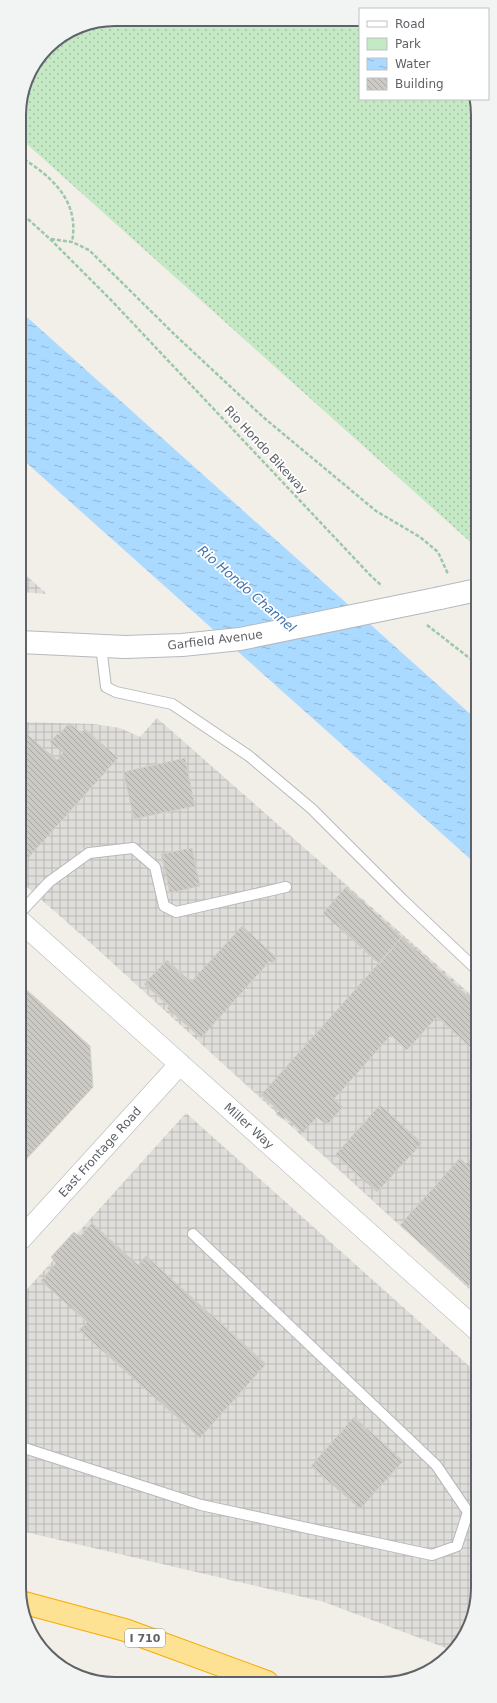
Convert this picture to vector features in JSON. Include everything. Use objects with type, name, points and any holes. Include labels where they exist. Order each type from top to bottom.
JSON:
[{"type":"highway","name":"I 710","points":[[28,1604],[124,1630],[253,1677]]},
{"type":"main road","name":"Garfield Avenue","points":[[26,642],[125,647],[176,646],[240,639],[458,594]]},
{"type":"street","name":"Miller Way","points":[[26,926],[471,1325]]},
{"type":"street","name":"East Frontage Road","points":[[26,1233],[180,1064]]},
{"type":"lane","points":[[101,646],[106,687],[116,692],[172,704],[249,756],[312,809],[403,900],[471,964]]},
{"type":"lane","points":[[26,907],[48,882],[89,854],[133,848],[155,867],[164,906],[176,912],[286,887]]},
{"type":"lane","points":[[26,1449],[201,1505],[432,1555],[457,1546],[468,1512],[436,1465],[193,1234]]},
{"type":"path","points":[[26,160],[40,169],[55,182],[66,199],[73,213],[75,230],[72,242]]},
{"type":"path","name":"Rio Hondo Bikeway","points":[[26,217],[50,239],[127,317],[371,576],[388,590]]},
{"type":"path","name":"Rio Hondo Bikeway","points":[[50,239],[72,242],[89,250],[174,334],[263,417],[376,511],[420,537],[438,552],[458,594]]},
{"type":"path","points":[[426,624],[471,659]]},
{"type":"shaded area","points":[[26,575],[47,594],[26,592]]},
{"type":"shaded area","points":[[157,718],[471,995],[471,1291],[94,946],[26,886],[26,722],[94,724],[120,728],[140,737]]},
{"type":"shaded area","points":[[186,1113],[471,1368],[471,1594],[468,1611],[464,1622],[449,1647],[447,1649],[324,1602],[26,1532],[26,1290]]},
{"type":"green space","points":[[109,26],[359,26],[359,100],[469,100],[471,115],[471,543],[26,143],[26,109],[29,92],[38,70],[48,56],[61,44],[81,33],[92,29]]},
{"type":"water","name":"Rio Hondo Channel","points":[[26,316],[471,715],[471,860],[26,462]]},
{"type":"building","points":[[69,723],[81,733],[85,729],[118,758],[26,860],[26,734],[57,760],[63,753],[50,742],[57,734],[59,735]]},
{"type":"building","points":[[185,758],[195,806],[134,819],[123,772]]},
{"type":"building","points":[[192,848],[200,886],[170,893],[161,854]]},
{"type":"building","points":[[346,887],[402,937],[379,964],[323,913]]},
{"type":"building","points":[[242,926],[277,958],[273,963],[270,961],[201,1038],[167,1008],[169,1006],[144,984],[167,960],[191,982]]},
{"type":"building","points":[[402,937],[471,999],[471,1048],[437,1017],[407,1050],[391,1035],[334,1099],[343,1107],[327,1125],[317,1117],[303,1133],[285,1117],[283,1119],[276,1114],[279,1111],[261,1095]]},
{"type":"building","points":[[26,989],[90,1046],[93,1087],[26,1160]]},
{"type":"building","points":[[380,1105],[422,1143],[377,1192],[335,1155]]},
{"type":"building","points":[[460,1158],[466,1164],[471,1158],[471,1282],[468,1286],[400,1225]]},
{"type":"building","points":[[92,1223],[138,1265],[146,1256],[266,1364],[200,1438],[79,1330],[87,1322],[41,1281],[56,1263],[51,1257],[74,1232],[80,1237]]},
{"type":"building","points":[[354,1417],[403,1461],[360,1509],[311,1466]]}]
